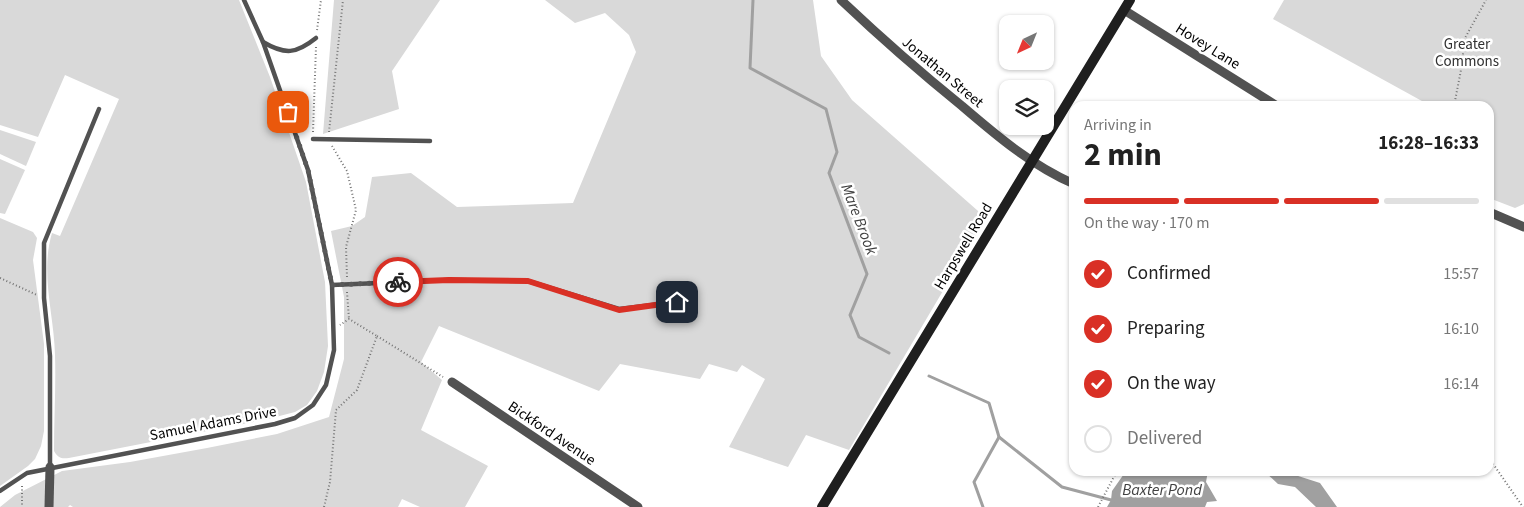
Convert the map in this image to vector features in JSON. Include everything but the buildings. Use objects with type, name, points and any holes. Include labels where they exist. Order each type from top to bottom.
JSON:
[{"type":"main road","name":"Harpswell Road","points":[[822,507],[1130,0]]},
{"type":"street","name":"Jonathan Street","points":[[842,0],[880,37],[1005,142],[1031,162],[1069,181]]},
{"type":"street","name":"Hovey Lane","points":[[1124,10],[1270,101]]},
{"type":"street","points":[[1494,214],[1524,227]]},
{"type":"street","name":"Bickford Avenue","points":[[452,382],[638,507]]},
{"type":"street","points":[[49,507],[50,467]]},
{"type":"lane","name":"Samuel Adams Drive","points":[[0,491],[27,473],[50,467],[275,424],[295,418],[313,406],[326,385],[334,350],[332,285],[308,170],[263,42],[244,0]]},
{"type":"lane","points":[[263,42],[276,49],[289,52],[303,48],[316,38]]},
{"type":"lane","points":[[50,467],[50,356],[44,298],[44,244],[99,109]]},
{"type":"lane","points":[[313,139],[430,141]]},
{"type":"lane","points":[[332,285],[449,280],[528,281],[619,310],[677,302]]},
{"type":"path","points":[[313,139],[316,38],[321,0]]},
{"type":"path","points":[[343,0],[334,70],[329,140],[347,171],[356,210],[346,247],[349,319]]},
{"type":"path","points":[[1455,101],[1465,38],[1486,0]]},
{"type":"path","points":[[0,278],[44,298]]},
{"type":"path","points":[[334,329],[349,319]]},
{"type":"path","points":[[349,319],[452,382]]},
{"type":"path","points":[[324,507],[330,482],[336,410],[357,390],[377,336]]},
{"type":"path","points":[[1494,465],[1523,507]]},
{"type":"path","points":[[1098,507],[1114,476]]},
{"type":"path","points":[[21,477],[22,507]]},
{"type":"green space","points":[[0,0],[239,0],[270,77],[306,182],[325,282],[328,346],[324,372],[317,391],[307,405],[295,412],[264,420],[70,458],[62,458],[56,454],[54,451],[55,355],[47,278],[49,248],[52,233],[60,236],[119,99],[65,75],[38,137],[0,125]]},
{"type":"green space","points":[[334,0],[440,0],[392,71],[399,109],[323,134]]},
{"type":"green space","points":[[545,0],[813,0],[821,56],[852,100],[986,218],[849,450],[806,435],[788,467],[729,447],[765,379],[742,365],[737,372],[709,364],[700,379],[620,364],[599,391],[439,326],[421,362],[442,380],[421,430],[488,466],[465,507],[420,507],[402,499],[398,507],[73,507],[70,505],[68,507],[0,507],[15,495],[62,471],[130,462],[277,434],[329,417],[344,359],[344,297],[331,231],[352,226],[365,217],[372,177],[411,173],[457,207],[573,203],[636,52],[629,35],[605,13],[575,23]]},
{"type":"green space","name":"Greater Commons","points":[[1284,0],[1524,0],[1524,204],[1515,208],[1494,200],[1494,101],[1422,101],[1273,19]]},
{"type":"green space","points":[[0,130],[36,142],[26,166],[0,154]]},
{"type":"green space","points":[[0,159],[25,170],[5,214],[0,213]]},
{"type":"green space","points":[[0,218],[33,232],[37,238],[33,260],[44,344],[44,431],[41,446],[35,459],[0,486]]},
{"type":"water","name":"Baxter Pond","points":[[1122,476],[1207,476],[1206,482],[1217,501],[1207,502],[1205,507],[1107,507],[1111,500],[1112,491]]},
{"type":"water","points":[[1269,476],[1298,476],[1320,483],[1337,507],[1316,507],[1295,487],[1278,484]]},
{"type":"waterway","name":"Mare Brook","points":[[753,0],[750,68],[826,109],[837,152],[829,173],[867,274],[850,315],[859,337],[889,353]]},
{"type":"waterway","name":"Mare Brook","points":[[929,376],[989,403],[999,437],[974,482],[983,507]]},
{"type":"waterway","points":[[999,437],[1062,487],[1115,501]]},
{"type":"way so far","points":[[288,112],[308,170],[332,285],[398,282]]},
{"type":"route","points":[[398,282],[449,280],[528,281],[619,310],[677,302]]}]
